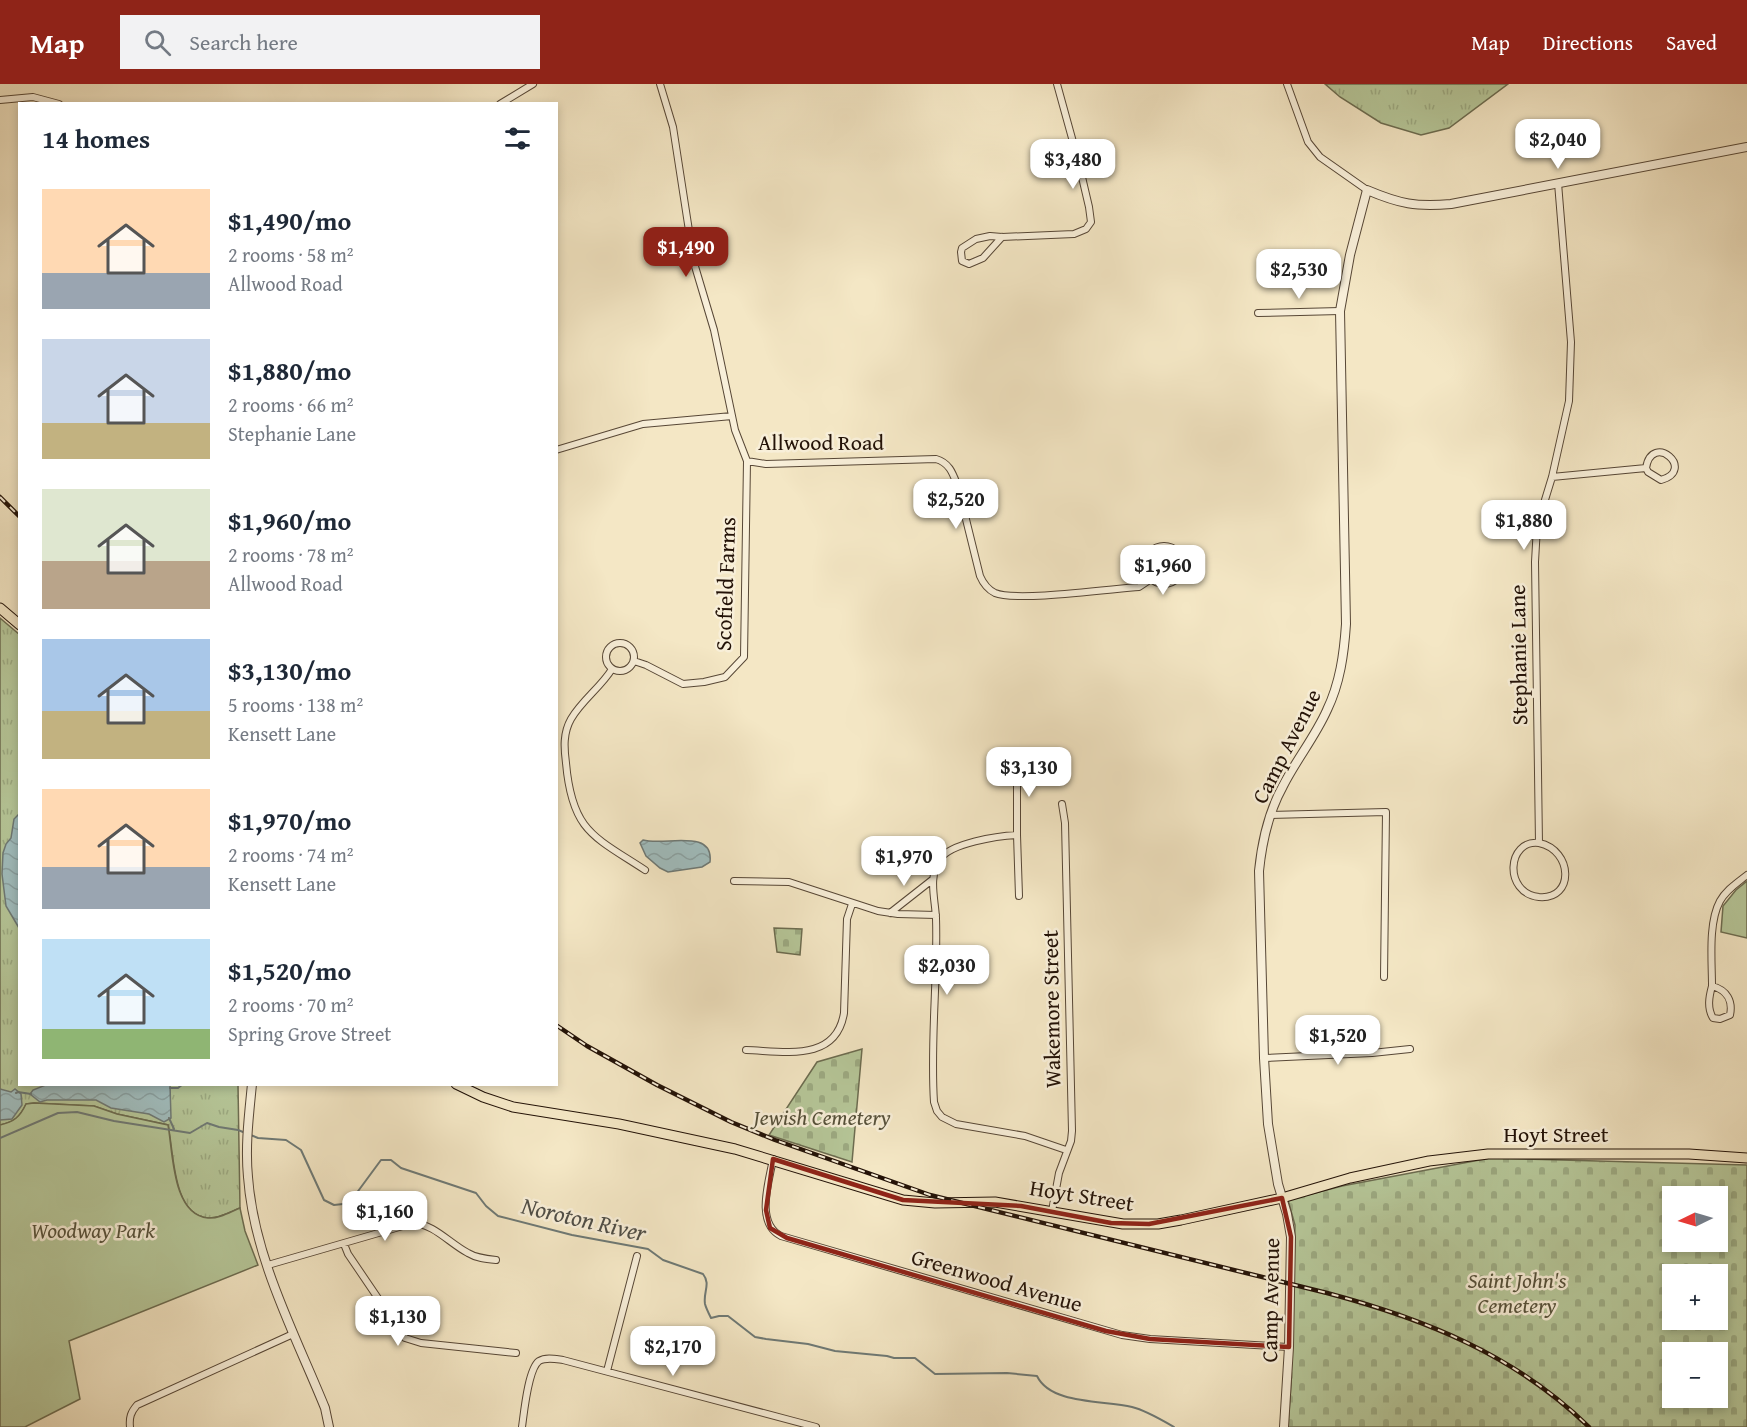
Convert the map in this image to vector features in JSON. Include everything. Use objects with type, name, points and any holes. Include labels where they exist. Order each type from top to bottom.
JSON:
[{"type":"main road","points":[[0,608],[18,623]]},
{"type":"main road","name":"Hoyt Street","points":[[460,1086],[513,1107],[629,1126],[735,1149],[903,1200],[935,1203],[984,1201],[1111,1223],[1158,1224],[1238,1209],[1350,1178],[1429,1161],[1488,1154],[1667,1153],[1747,1158]]},
{"type":"street","points":[[503,102],[533,84]]},
{"type":"street","name":"Allwood Road","points":[[660,84],[673,127],[694,262],[714,330],[732,416],[747,460],[766,464],[936,459],[943,461],[953,474],[980,576],[986,586],[998,594],[1026,595],[1139,587],[1151,579]]},
{"type":"street","points":[[1002,237],[979,261],[969,264],[962,261],[962,248],[970,242],[985,237],[1074,234],[1086,229],[1091,222],[1081,172],[1057,84]]},
{"type":"street","points":[[1287,84],[1308,142],[1320,157],[1367,190],[1390,200],[1411,205],[1451,204],[1747,147]]},
{"type":"street","points":[[0,100],[33,97],[52,102]]},
{"type":"street","name":"Stephanie Lane","points":[[1539,843],[1535,562],[1537,526],[1552,477],[1569,401],[1571,342],[1558,183]]},
{"type":"street","name":"Camp Avenue","points":[[1284,1427],[1289,1347],[1291,1237],[1268,1124],[1259,871],[1262,842],[1270,815],[1283,786],[1328,710],[1344,654],[1346,624],[1340,311],[1350,255],[1367,190]]},
{"type":"street","points":[[1258,313],[1340,311]]},
{"type":"street","points":[[558,449],[643,424],[732,416]]},
{"type":"street","points":[[1657,453],[1666,453],[1674,463],[1673,472],[1666,479],[1661,480],[1648,472],[1646,468],[1647,462],[1657,453]]},
{"type":"street","name":"Scofield Farms","points":[[612,669],[607,663],[606,654],[608,649],[621,643],[630,647],[634,661],[646,664],[683,684],[725,677],[744,657],[747,460]]},
{"type":"street","points":[[1552,477],[1646,468]]},
{"type":"street","name":"Allwood Road","points":[[1160,546],[1177,550],[1184,565],[1180,576],[1170,584],[1156,583],[1151,579],[1145,563],[1150,552],[1160,546]]},
{"type":"street","points":[[634,661],[625,671],[612,669],[578,710],[568,726],[565,741],[568,784],[572,803],[587,830],[645,870]]},
{"type":"street","points":[[1017,760],[1019,896]]},
{"type":"street","name":"Wakemore Street","points":[[1052,1211],[1059,1173],[1071,1141],[1072,1120],[1065,823],[1062,804]]},
{"type":"street","points":[[1270,815],[1386,812],[1384,977]]},
{"type":"street","points":[[1017,835],[960,846],[948,851],[938,863],[933,880],[936,915],[933,1093],[937,1111],[949,1122],[1025,1136],[1066,1150]]},
{"type":"street","points":[[1533,842],[1539,843],[1560,856],[1565,866],[1566,874],[1563,883],[1556,892],[1547,897],[1528,894],[1516,883],[1513,871],[1513,863],[1520,851],[1533,842]]},
{"type":"street","points":[[1712,986],[1719,988],[1729,997],[1732,1006],[1730,1015],[1720,1019],[1713,1018],[1709,1012],[1715,914],[1720,901],[1729,889],[1747,875]]},
{"type":"street","points":[[890,913],[933,880]]},
{"type":"street","points":[[734,881],[789,882],[852,904],[890,913],[936,915]]},
{"type":"street","points":[[746,1050],[808,1051],[825,1045],[832,1039],[840,1026],[844,1013],[847,919],[852,904]]},
{"type":"street","points":[[1264,1058],[1372,1053],[1410,1048]]},
{"type":"street","points":[[252,1086],[247,1139],[249,1187],[268,1266],[293,1334],[325,1408],[329,1427]]},
{"type":"street","name":"Greenwood Avenue","points":[[773,1159],[766,1216],[770,1228],[781,1236],[1122,1335],[1150,1339],[1289,1347]]},
{"type":"street","points":[[268,1266],[401,1225],[419,1223],[468,1253],[480,1258],[496,1260]]},
{"type":"street","points":[[344,1244],[348,1254],[405,1338],[421,1342],[516,1353]]},
{"type":"street","points":[[607,1371],[637,1256]]},
{"type":"street","points":[[130,1427],[129,1420],[137,1405],[293,1334]]},
{"type":"street","points":[[522,1427],[533,1369],[540,1360],[546,1358],[607,1371],[816,1427]]},
{"type":"highlighted area","points":[[773,1159],[903,1200],[1021,1206],[1111,1223],[1149,1224],[1282,1198],[1291,1237],[1289,1347],[1150,1339],[1106,1331],[787,1238],[770,1228],[766,1210]]},
{"type":"green space","points":[[1325,84],[1508,84],[1449,128],[1421,135],[1381,123],[1340,97]]},
{"type":"green space","points":[[0,618],[18,633],[18,1086],[238,1086],[240,1208],[224,1215],[208,1218],[196,1214],[187,1206],[177,1180],[168,1125],[117,1114],[94,1106],[34,1103],[26,1104],[16,1118],[0,1125]]},
{"type":"green space","points":[[1747,881],[1747,938],[1721,932],[1723,906]]},
{"type":"green space","points":[[774,928],[802,929],[800,955],[777,952]]},
{"type":"green space","name":"Jewish Cemetery","points":[[862,1049],[852,1162],[769,1135],[817,1062]]},
{"type":"green space","name":"Woodway Park","points":[[26,1104],[94,1106],[117,1114],[168,1125],[176,1180],[187,1206],[196,1214],[208,1218],[240,1208],[245,1231],[258,1265],[69,1341],[80,1399],[25,1427],[0,1427],[0,1125],[16,1118]]},
{"type":"green space","name":"Saint John's Cemetery","points":[[1490,1158],[1747,1165],[1747,1427],[1288,1427],[1295,1225],[1288,1200],[1342,1186]]},
{"type":"water","points":[[18,815],[18,926],[6,906],[2,874],[3,853],[11,838],[14,819]]},
{"type":"water","points":[[643,840],[696,842],[704,845],[709,852],[710,862],[702,867],[668,872],[646,856],[640,843]]},
{"type":"water","points":[[43,1086],[170,1086],[171,1118],[164,1122],[149,1114],[111,1108],[96,1100],[40,1102],[30,1094],[33,1090]]},
{"type":"water","points":[[0,1089],[11,1092],[15,1089],[21,1094],[22,1105],[12,1119],[0,1120]]},
{"type":"waterway","points":[[170,1088],[180,1086]]},
{"type":"waterway","points":[[16,1093],[31,1094]]},
{"type":"waterway","name":"Noroton River","points":[[0,1138],[58,1113],[77,1112],[114,1121],[190,1133],[207,1123],[238,1130],[258,1138],[286,1140],[301,1150],[324,1200],[334,1205],[343,1204],[353,1198],[381,1160],[391,1160],[401,1168],[476,1193],[498,1216],[572,1235],[648,1249],[663,1260],[703,1274],[707,1285],[705,1304],[711,1318],[728,1316],[755,1337],[808,1344],[835,1351],[894,1358],[915,1358],[935,1374],[1007,1373],[1037,1376],[1044,1385],[1066,1397],[1132,1407],[1174,1427]]},
{"type":"waterway","points":[[169,1118],[174,1129]]},
{"type":"railway","points":[[0,497],[18,515]]},
{"type":"railway","points":[[558,1026],[587,1046],[657,1085],[731,1122],[930,1195],[1327,1293],[1433,1328],[1467,1343],[1531,1379],[1589,1427]]}]
